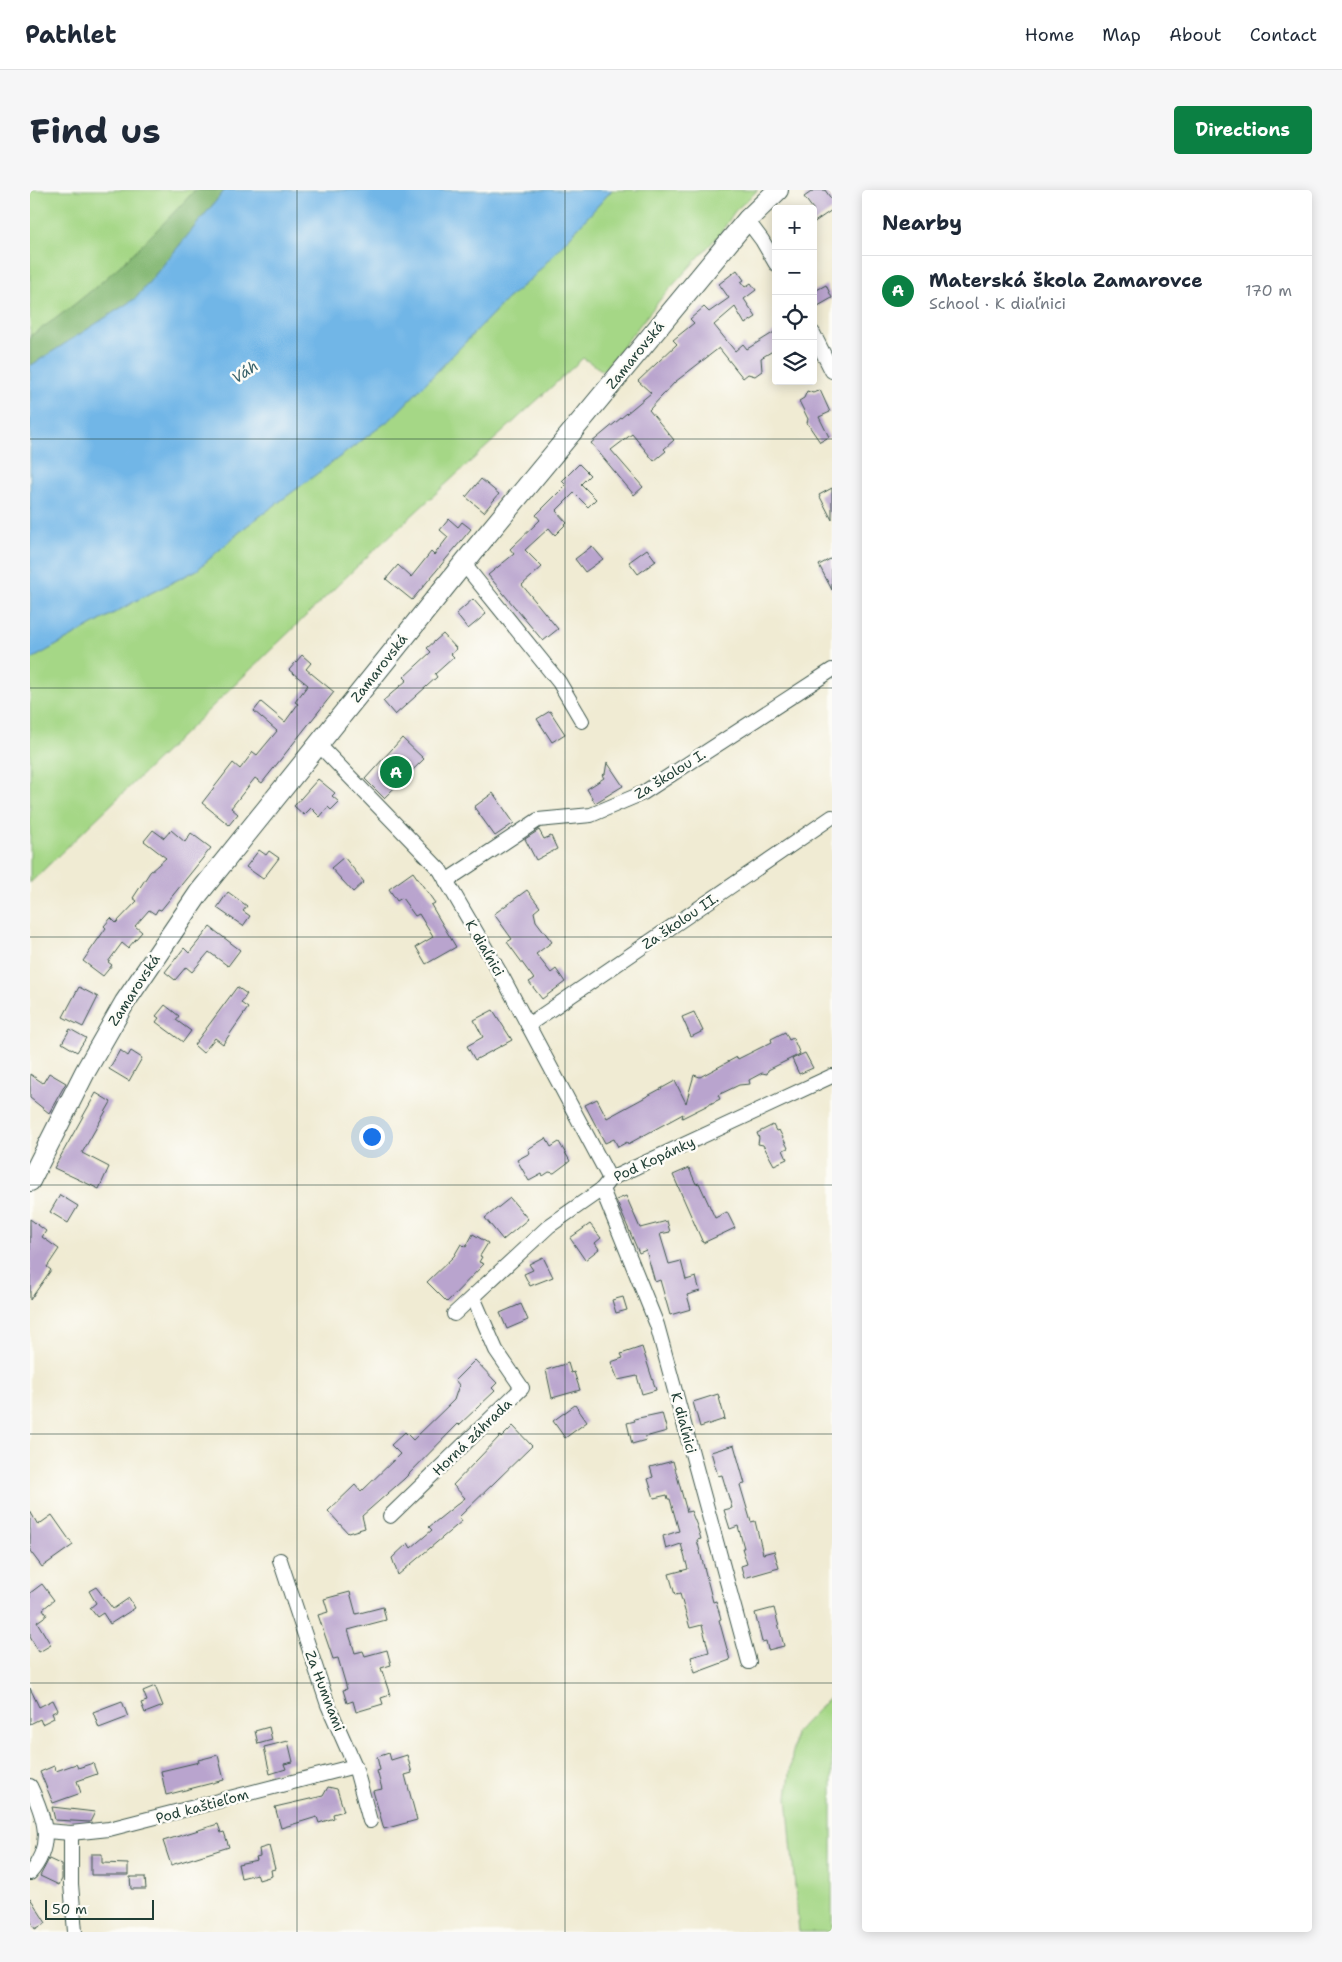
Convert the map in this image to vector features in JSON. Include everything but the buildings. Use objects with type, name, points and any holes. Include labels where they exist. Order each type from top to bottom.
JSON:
[{"type":"main road","name":"Zamarovská","points":[[30,1181],[85,1072],[125,1002],[199,893],[280,792],[320,746],[375,672],[463,563],[746,220],[778,190]]},
{"type":"street","points":[[746,220],[762,240],[772,257]]},
{"type":"street","points":[[816,340],[832,371]]},
{"type":"street","points":[[463,563],[559,682],[582,721]]},
{"type":"street","name":"Za školou I.","points":[[446,881],[538,820],[591,815],[643,793],[832,670]]},
{"type":"street","name":"K diaľnici","points":[[320,746],[440,870],[528,1025],[606,1184],[657,1325],[749,1662]]},
{"type":"street","name":"Za školou II.","points":[[528,1025],[832,817]]},
{"type":"street","name":"Pod Kopánky","points":[[454,1314],[549,1226],[606,1184],[832,1076]]},
{"type":"street","name":"Horná záhrada","points":[[390,1516],[522,1388],[496,1350],[473,1297]]},
{"type":"street","name":"Za Humnami","points":[[280,1560],[328,1705],[355,1766],[370,1821]]},
{"type":"street","name":"Pod kaštieľom","points":[[46,1831],[71,1833],[109,1829],[355,1766]]},
{"type":"street","points":[[30,1786],[46,1831],[43,1851],[30,1873]]},
{"type":"street","points":[[71,1833],[71,1884],[75,1932]]},
{"type":"green space","points":[[30,190],[225,190],[30,366]]},
{"type":"green space","points":[[195,190],[225,190],[136,298],[30,366],[30,336],[75,304],[117,268]]},
{"type":"green space","points":[[612,190],[758,190],[735,211],[720,234],[663,296],[603,371],[583,358],[369,555],[30,883],[30,660],[141,598],[197,570],[244,528],[392,418],[507,299],[534,276]]},
{"type":"green space","points":[[832,1695],[832,1932],[799,1932],[787,1797],[795,1733]]},
{"type":"water","name":"Váh","points":[[225,190],[612,190],[534,276],[507,299],[392,418],[244,528],[197,570],[141,598],[30,660],[30,366],[136,298]]},
{"type":"place","name":"Materská škola Zamarovce","points":[[396,772]]}]
